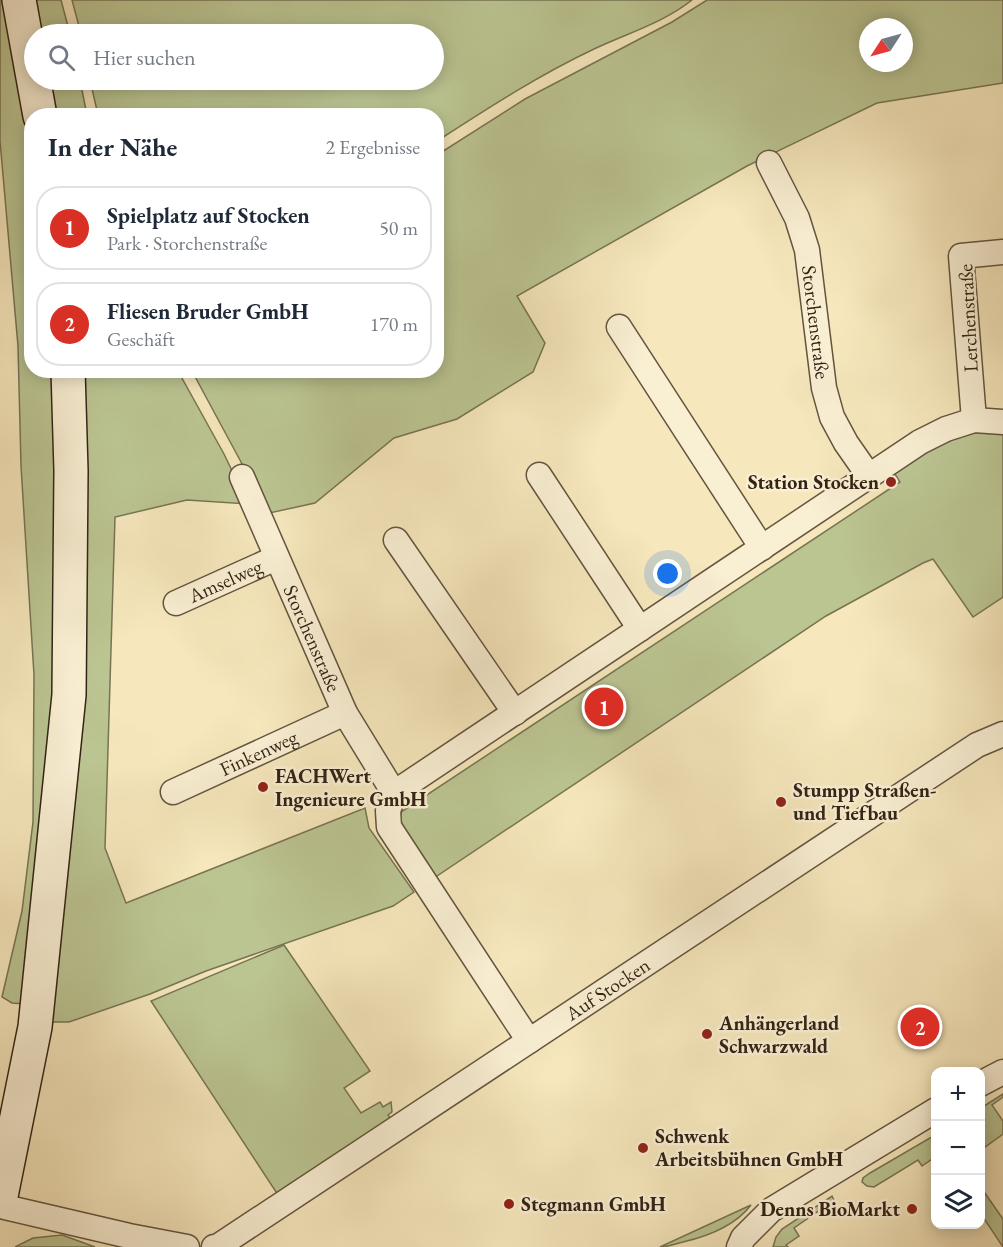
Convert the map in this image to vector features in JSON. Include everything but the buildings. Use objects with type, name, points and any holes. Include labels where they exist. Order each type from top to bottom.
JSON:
[{"type":"street","points":[[19,0],[24,28]]},
{"type":"street","points":[[35,90],[39,108]]},
{"type":"street","name":"Storchenstraße","points":[[769,163],[797,218],[807,250],[824,388],[832,417],[846,443],[869,476]]},
{"type":"street","name":"Lerchenstraße","points":[[974,420],[961,256],[1003,252]]},
{"type":"street","points":[[619,327],[762,548]]},
{"type":"street","points":[[0,1201],[35,1027],[69,695],[71,471],[68,378]]},
{"type":"street","points":[[529,1041],[389,827],[388,811],[394,793],[920,442],[946,429],[974,420],[1003,422]]},
{"type":"street","points":[[539,475],[640,629]]},
{"type":"street","name":"Storchenstraße","points":[[242,477],[345,713],[394,793]]},
{"type":"street","points":[[396,540],[515,713]]},
{"type":"street","name":"Amselweg","points":[[176,603],[276,558]]},
{"type":"street","name":"Finkenweg","points":[[173,792],[345,713]]},
{"type":"street","name":"Auf Stocken","points":[[213,1247],[217,1247],[977,745],[1003,734]]},
{"type":"street","points":[[985,1082],[1003,1072]]},
{"type":"street","points":[[739,1247],[743,1238],[771,1210],[931,1113]]},
{"type":"street","points":[[0,1206],[187,1247]]},
{"type":"green space","points":[[0,0],[10,0],[24,74],[24,90],[27,90],[30,108],[24,108],[24,378],[64,378],[66,719],[24,1004],[12,1003],[2,997],[22,911],[33,822],[34,675],[21,466],[18,346],[0,141]]},
{"type":"green space","points":[[30,0],[61,0],[67,24],[36,24]]},
{"type":"green space","points":[[72,0],[692,0],[657,21],[553,70],[444,137],[444,108],[96,108],[92,90],[444,90],[444,24],[78,24]]},
{"type":"green space","points":[[707,0],[1003,0],[1003,83],[877,103],[747,166],[517,296],[545,343],[533,372],[457,419],[394,438],[315,503],[265,514],[241,462],[196,378],[444,378],[444,151],[525,99],[672,22]]},
{"type":"green space","points":[[47,90],[82,90],[86,108],[50,108]]},
{"type":"green space","points":[[79,378],[182,378],[224,454],[248,504],[187,500],[115,517],[105,848],[126,903],[365,808],[369,828],[414,892],[393,906],[206,971],[150,994],[69,1022],[52,1022]]},
{"type":"green space","points":[[984,430],[1003,432],[1003,597],[973,617],[933,559],[923,563],[826,616],[434,878],[399,826],[401,812],[900,482],[893,471],[940,438]]},
{"type":"green space","points":[[284,945],[370,1071],[344,1088],[361,1113],[380,1102],[383,1107],[391,1102],[392,1112],[388,1115],[392,1121],[278,1195],[151,1001]]},
{"type":"green space","points":[[1003,1094],[1003,1097],[992,1105],[1003,1121],[1003,1134],[985,1147],[985,1121],[985,1105]]},
{"type":"green space","points":[[931,1137],[931,1160],[922,1166],[918,1160],[874,1187],[862,1182],[863,1178]]},
{"type":"green space","points":[[985,1193],[1003,1219],[1003,1247],[985,1220]]},
{"type":"green space","points":[[832,1196],[835,1202],[833,1211],[830,1213],[826,1206],[794,1228],[799,1236],[786,1245],[788,1247],[773,1247],[782,1229]]},
{"type":"green space","points":[[751,1205],[737,1219],[721,1229],[693,1240],[660,1247]]},
{"type":"green space","points":[[62,1235],[95,1247],[15,1247],[33,1238]]},
{"type":"place","name":"Station Stocken","points":[[891,482]]},
{"type":"place","name":"Spielplatz auf Stocken","points":[[604,707]]},
{"type":"place","name":"FACHWert Ingenieure GmbH","points":[[263,787]]},
{"type":"place","name":"Stumpp Straßen- und Tiefbau","points":[[781,802]]},
{"type":"place","name":"Fliesen Bruder GmbH","points":[[920,1027]]},
{"type":"place","name":"Anhängerland Schwarzwald","points":[[707,1034]]},
{"type":"place","name":"Schwenk Arbeitsbühnen GmbH","points":[[643,1148]]},
{"type":"place","name":"Stegmann GmbH","points":[[509,1204]]},
{"type":"place","name":"Denns BioMarkt","points":[[912,1209]]}]
